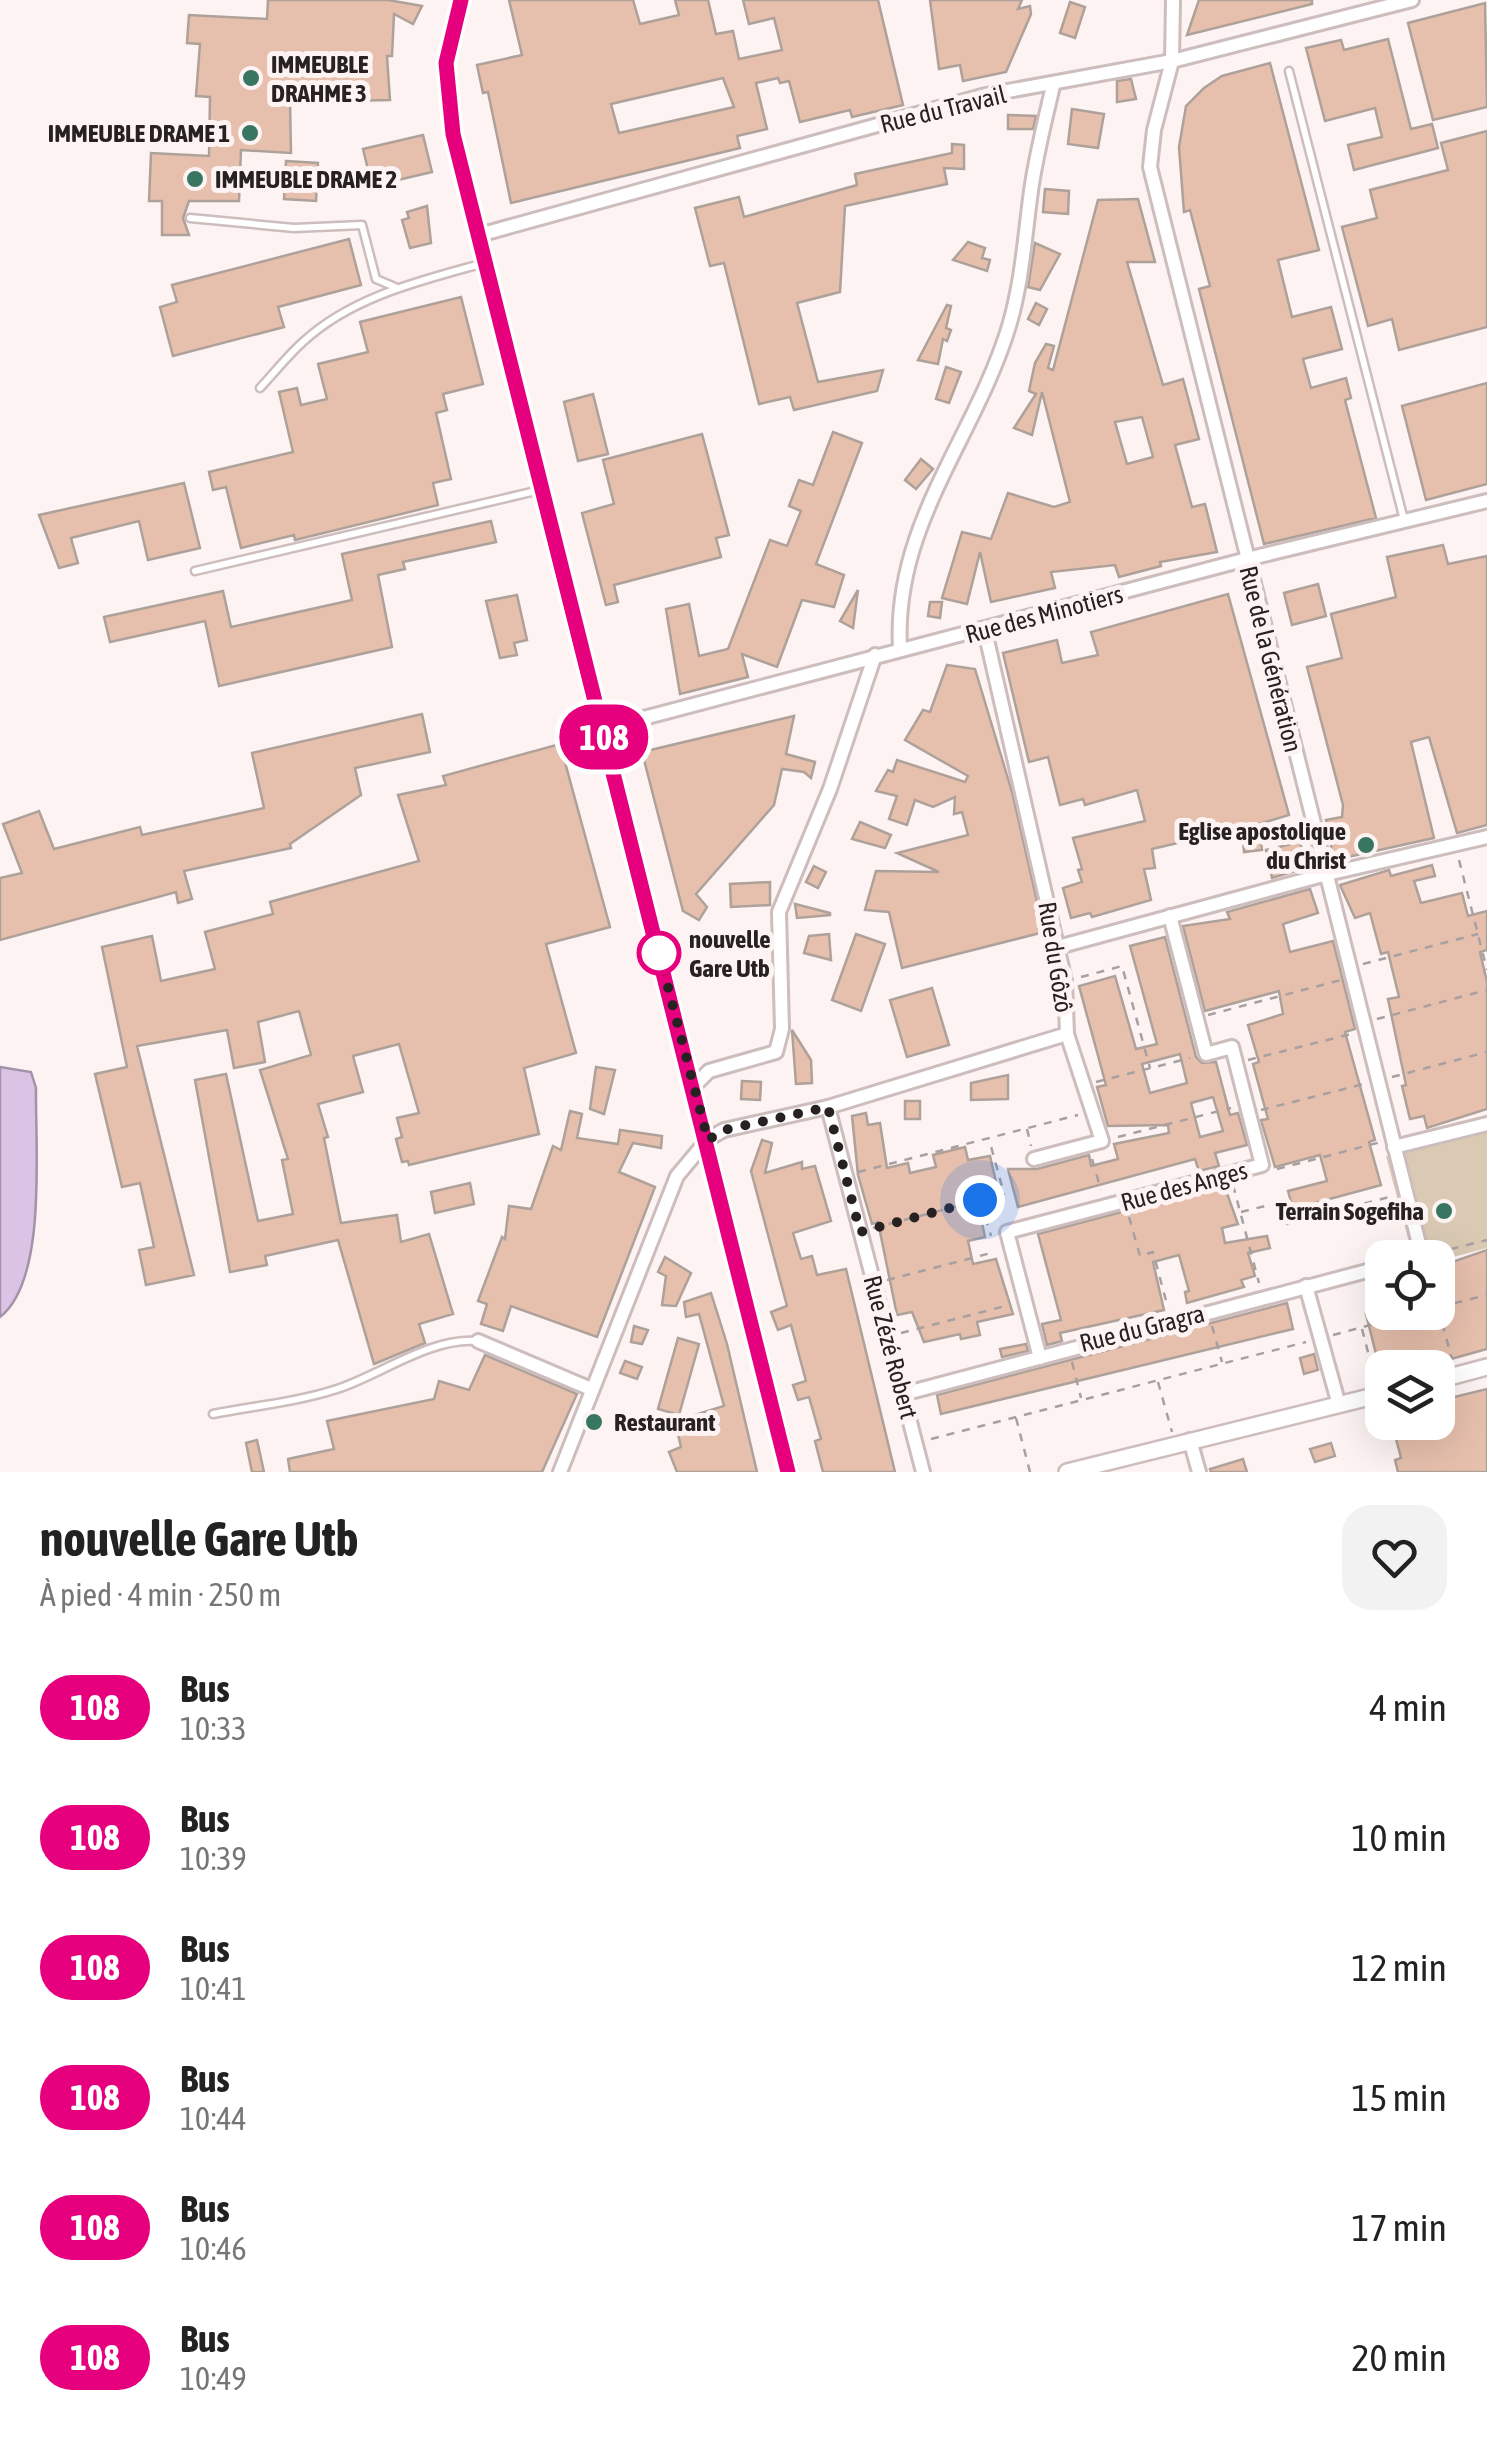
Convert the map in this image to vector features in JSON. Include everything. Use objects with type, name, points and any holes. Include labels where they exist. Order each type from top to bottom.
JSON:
[{"type":"street","points":[[461,0],[450,36],[446,88],[479,236],[788,1472]]},
{"type":"street","name":"Rue de la Génération","points":[[1173,0],[1172,61],[1154,130],[1150,167],[1416,1240]]},
{"type":"street","name":"Rue du Travail","points":[[479,236],[986,95],[1053,86],[1172,61],[1412,0]]},
{"type":"street","points":[[900,648],[898,599],[910,555],[943,470],[994,372],[1010,322],[1053,86]]},
{"type":"street","name":"Rue des Minotiers","points":[[602,729],[900,648],[985,631],[1247,559],[1487,502]]},
{"type":"street","name":"Rue du Gôzô","points":[[708,1140],[724,1130],[828,1107],[1067,1034],[1065,981],[985,631]]},
{"type":"street","points":[[694,1086],[709,1071],[776,1052],[782,1029],[779,912],[830,789],[875,655]]},
{"type":"street","points":[[1058,948],[1324,875],[1487,837]]},
{"type":"street","points":[[1170,916],[1206,1054],[1232,1046],[1236,1063]]},
{"type":"street","points":[[1034,1159],[1095,1143],[1094,1110],[1067,1034]]},
{"type":"street","name":"Rue des Anges","points":[[1007,1232],[1262,1165],[1236,1063]]},
{"type":"street","name":"Rue Zézé Robert","points":[[828,1107],[923,1472]]},
{"type":"street","points":[[1393,1143],[1487,1124]]},
{"type":"street","points":[[560,1472],[677,1176],[708,1140]]},
{"type":"street","points":[[1007,1232],[1040,1358]]},
{"type":"street","name":"Rue du Gragra","points":[[903,1394],[1068,1347],[1365,1271]]},
{"type":"street","points":[[1306,1286],[1339,1406]]},
{"type":"street","points":[[478,1341],[592,1389]]},
{"type":"street","points":[[1456,1375],[1487,1367]]},
{"type":"street","points":[[1066,1472],[1098,1468],[1183,1442],[1365,1399]]},
{"type":"street","points":[[1183,1442],[1199,1472]]},
{"type":"lane","points":[[1289,71],[1405,521]]},
{"type":"lane","points":[[190,218],[294,228],[362,225],[376,279],[396,288]]},
{"type":"lane","points":[[260,388],[306,339],[396,288],[486,263]]},
{"type":"lane","points":[[195,571],[542,490]]},
{"type":"lane","points":[[212,1414],[334,1391],[432,1350],[462,1340],[478,1341]]},
{"type":"path","points":[[1455,844],[1487,970]]},
{"type":"path","points":[[1197,1018],[1478,934]]},
{"type":"path","points":[[1065,981],[1122,966],[1150,1068]]},
{"type":"path","points":[[1236,1063],[1487,990]]},
{"type":"path","points":[[1087,1084],[1206,1054]]},
{"type":"path","points":[[1105,1206],[1095,1143],[1247,1104]]},
{"type":"path","points":[[846,1175],[1094,1110]]},
{"type":"path","points":[[1026,1128],[1034,1159]]},
{"type":"path","points":[[860,1232],[1004,1194],[988,1138]]},
{"type":"path","points":[[1262,1165],[1264,1172],[1393,1143]]},
{"type":"path","points":[[1230,1174],[1263,1297]]},
{"type":"path","points":[[1241,1212],[1282,1202],[1287,1224],[1406,1193]]},
{"type":"path","points":[[980,1200],[990,1236],[1007,1232]]},
{"type":"path","points":[[1125,1201],[1140,1256],[1153,1252],[1172,1321]]},
{"type":"path","points":[[1455,1248],[1487,1240]]},
{"type":"path","points":[[874,1283],[1011,1247]]},
{"type":"path","points":[[1455,1303],[1487,1295]]},
{"type":"path","points":[[888,1336],[1025,1301]]},
{"type":"path","points":[[1208,1311],[1222,1364]]},
{"type":"path","points":[[915,1443],[1365,1327]]},
{"type":"path","points":[[1361,1328],[1368,1350]]},
{"type":"path","points":[[1444,1330],[1456,1375]]},
{"type":"path","points":[[1068,1347],[1082,1400]]},
{"type":"path","points":[[1158,1380],[1183,1442]]},
{"type":"path","points":[[1015,1417],[1030,1472]]},
{"type":"shaded area","points":[[0,1067],[31,1072],[36,1088],[37,1175],[26,1273],[15,1299],[0,1317]]},
{"type":"shaded area","name":"Terrain Sogefiha","points":[[1487,1130],[1487,1248],[1455,1256],[1455,1240],[1408,1240],[1386,1156]]},
{"type":"building","points":[[268,0],[388,0],[422,6],[413,24],[394,14],[392,56],[387,56],[390,100],[290,102],[291,153],[241,150],[239,201],[189,201],[183,218],[189,235],[162,235],[162,201],[149,201],[151,153],[209,156],[210,97],[196,96],[200,44],[187,43],[189,15],[267,19]]},
{"type":"building","points":[[509,0],[633,0],[640,24],[679,15],[675,0],[708,0],[716,34],[733,31],[739,59],[782,50],[774,18],[749,24],[743,0],[878,0],[903,105],[852,117],[850,110],[800,122],[789,81],[780,83],[778,78],[756,83],[767,129],[737,136],[740,148],[511,203],[488,92],[483,93],[477,65],[522,55]],"holes":[[[723,78],[734,107],[619,133],[611,104]]]},
{"type":"building","points":[[930,0],[1022,0],[1018,9],[1030,6],[1031,14],[1006,72],[963,81],[960,65],[939,69]]},
{"type":"building","points":[[1199,0],[1312,0],[1312,4],[1187,35]]},
{"type":"building","points":[[1070,2],[1085,7],[1075,38],[1060,33]]},
{"type":"building","points":[[1485,3],[1487,107],[1433,120],[1408,23]]},
{"type":"building","points":[[1388,39],[1411,129],[1432,124],[1438,148],[1354,170],[1348,145],[1382,137],[1375,108],[1325,121],[1306,48],[1341,40],[1344,50]]},
{"type":"building","points":[[1270,63],[1319,250],[1278,260],[1292,317],[1331,307],[1342,349],[1303,359],[1311,388],[1346,378],[1351,398],[1345,400],[1376,518],[1264,544],[1199,289],[1210,286],[1190,210],[1184,212],[1179,147],[1186,106],[1204,88],[1222,76]]},
{"type":"building","points":[[1131,79],[1136,99],[1117,102],[1117,81]]},
{"type":"building","points":[[1072,109],[1104,114],[1098,148],[1068,144]]},
{"type":"building","points":[[1008,115],[1036,116],[1033,129],[1008,129]]},
{"type":"building","points":[[1487,131],[1487,327],[1399,350],[1392,319],[1368,326],[1342,227],[1377,218],[1370,190],[1448,170],[1441,143]]},
{"type":"building","points":[[423,135],[432,172],[372,186],[363,149]]},
{"type":"building","points":[[952,144],[964,145],[964,169],[944,168],[947,184],[845,206],[840,292],[797,303],[818,382],[883,370],[877,391],[794,410],[790,397],[759,404],[724,263],[710,266],[695,208],[739,197],[744,217],[857,185],[855,174],[952,153]]},
{"type":"building","points":[[286,161],[318,163],[316,201],[284,199]]},
{"type":"building","points":[[1045,189],[1069,191],[1068,214],[1043,212]]},
{"type":"building","points":[[1138,199],[1155,262],[1127,262],[1163,385],[1183,379],[1199,439],[1175,445],[1192,507],[1205,504],[1217,552],[1160,562],[1161,566],[1119,577],[1115,565],[1051,572],[1055,588],[991,602],[980,552],[967,604],[942,598],[962,532],[991,539],[1008,493],[1054,507],[1070,502],[1042,392],[1032,435],[1014,428],[1036,394],[1029,391],[1035,363],[1046,344],[1054,346],[1048,368],[1053,370],[1098,200]],"holes":[[[1142,417],[1153,457],[1127,464],[1115,422]]]},
{"type":"building","points":[[427,206],[431,243],[410,248],[402,220],[409,218],[407,212]]},
{"type":"building","points":[[349,239],[361,285],[278,307],[284,327],[173,356],[160,307],[177,302],[172,285]]},
{"type":"building","points":[[968,242],[985,248],[982,258],[990,260],[987,271],[953,260]]},
{"type":"building","points":[[1035,243],[1060,254],[1040,290],[1028,287]]},
{"type":"building","points":[[461,297],[483,384],[443,394],[447,410],[436,413],[451,479],[433,483],[438,505],[295,540],[294,535],[241,548],[226,487],[213,490],[209,472],[293,452],[279,392],[297,388],[301,405],[327,399],[318,364],[368,352],[360,322]]},
{"type":"building","points":[[1036,303],[1047,309],[1039,325],[1028,319]]},
{"type":"building","points":[[947,305],[951,306],[946,328],[951,330],[947,341],[943,339],[938,364],[918,360]]},
{"type":"building","points":[[946,367],[961,372],[949,403],[936,399]]},
{"type":"building","points":[[1487,383],[1487,484],[1426,500],[1402,406]]},
{"type":"building","points":[[593,394],[608,454],[578,461],[564,402]]},
{"type":"building","points":[[833,432],[862,443],[816,564],[844,575],[834,607],[802,600],[777,667],[742,654],[748,677],[680,694],[666,609],[689,604],[699,656],[728,649],[770,540],[787,546],[801,511],[789,506],[799,480],[813,485]]},
{"type":"building","points":[[702,434],[729,535],[716,538],[721,557],[614,585],[618,602],[606,605],[582,513],[614,504],[603,460]]},
{"type":"building","points":[[921,459],[933,469],[916,489],[905,480]]},
{"type":"building","points":[[184,483],[200,548],[148,560],[139,521],[71,538],[78,563],[59,568],[39,515]]},
{"type":"building","points":[[491,521],[496,542],[403,562],[405,569],[378,575],[392,647],[219,686],[205,621],[110,642],[104,617],[223,591],[231,627],[352,600],[342,554]]},
{"type":"building","points":[[1443,545],[1448,564],[1487,556],[1487,825],[1457,833],[1429,737],[1411,742],[1434,838],[1334,860],[1326,820],[1342,817],[1343,805],[1307,667],[1342,658],[1331,614],[1396,597],[1387,557]]},
{"type":"building","points":[[1318,584],[1326,616],[1292,625],[1284,593]]},
{"type":"building","points":[[858,590],[853,628],[840,621]]},
{"type":"building","points":[[1228,594],[1289,815],[1259,824],[1262,850],[1244,852],[1242,828],[1152,849],[1155,868],[1144,869],[1151,900],[1092,917],[1090,913],[1071,918],[1063,888],[1082,882],[1073,838],[1145,821],[1137,790],[1085,805],[1083,799],[1060,805],[1048,757],[1029,762],[1003,653],[1057,640],[1062,663],[1098,655],[1091,632]]},
{"type":"building","points":[[517,595],[527,640],[514,643],[517,655],[500,658],[486,601]]},
{"type":"building","points":[[930,602],[942,602],[940,618],[928,616]]},
{"type":"building","points":[[947,665],[975,669],[1012,792],[1044,932],[902,968],[889,912],[865,910],[876,871],[939,872],[897,853],[968,835],[962,812],[954,814],[955,797],[933,807],[915,800],[907,825],[889,819],[897,796],[876,791],[888,770],[893,772],[897,760],[965,782],[968,776],[905,740],[923,710],[930,712]]},
{"type":"building","points":[[422,714],[430,752],[355,768],[361,795],[290,844],[291,848],[184,871],[192,899],[178,903],[176,892],[0,940],[0,878],[22,873],[3,824],[39,811],[54,849],[140,827],[142,835],[264,808],[252,753]]},
{"type":"building","points":[[794,716],[786,754],[815,762],[811,778],[804,772],[782,769],[774,805],[696,894],[707,907],[699,920],[683,911],[642,752]]},
{"type":"building","points":[[560,744],[610,927],[546,944],[576,1053],[524,1068],[539,1134],[409,1165],[408,1161],[402,1162],[396,1139],[402,1137],[397,1118],[419,1113],[399,1044],[353,1056],[363,1092],[318,1104],[328,1137],[324,1138],[341,1223],[397,1215],[401,1242],[429,1234],[453,1314],[419,1324],[425,1343],[374,1364],[338,1240],[265,1256],[267,1265],[230,1272],[195,1080],[226,1074],[258,1221],[293,1214],[282,1160],[288,1159],[260,1070],[311,1055],[299,1011],[258,1022],[265,1062],[234,1068],[227,1030],[137,1046],[194,1275],[146,1285],[139,1250],[154,1247],[140,1183],[122,1187],[95,1074],[127,1067],[102,947],[152,936],[161,981],[215,969],[205,932],[273,914],[270,902],[419,861],[398,795],[446,785],[443,776]]},
{"type":"building","points":[[860,822],[891,835],[885,848],[852,839]]},
{"type":"building","points":[[1300,842],[1306,868],[1272,878],[1266,850]]},
{"type":"building","points":[[1432,865],[1435,876],[1414,881],[1421,903],[1462,893],[1468,916],[1487,911],[1487,950],[1480,952],[1487,982],[1487,1109],[1427,1128],[1424,1116],[1410,1119],[1402,1086],[1406,1085],[1388,999],[1399,997],[1388,952],[1381,954],[1370,913],[1355,918],[1340,885],[1389,870],[1391,876]]},
{"type":"building","points":[[814,866],[826,872],[818,888],[806,882]]},
{"type":"building","points":[[770,882],[770,905],[731,907],[730,884]]},
{"type":"building","points":[[1310,889],[1318,913],[1283,924],[1290,952],[1333,941],[1355,1029],[1345,1032],[1375,1140],[1369,1142],[1381,1185],[1293,1209],[1288,1191],[1327,1181],[1320,1155],[1275,1167],[1261,1120],[1268,1119],[1253,1064],[1259,1062],[1248,1025],[1283,1014],[1279,991],[1205,1011],[1183,926],[1230,919],[1227,912]]},
{"type":"building","points":[[795,904],[830,913],[830,915],[797,918]]},
{"type":"building","points":[[829,934],[831,960],[804,953],[809,936]]},
{"type":"building","points":[[856,934],[885,944],[861,1011],[832,1000]]},
{"type":"building","points":[[1165,937],[1196,1057],[1202,1063],[1216,1062],[1230,1115],[1238,1113],[1247,1145],[1215,1153],[1219,1166],[1199,1171],[1195,1159],[1018,1207],[1008,1169],[1037,1169],[1089,1155],[1091,1166],[1118,1159],[1114,1144],[1169,1133],[1168,1125],[1108,1126],[1097,1087],[1106,1085],[1079,986],[1115,976],[1136,1049],[1157,1044],[1130,946]],"holes":[[[1180,1054],[1187,1083],[1150,1093],[1142,1064]],[[1213,1097],[1223,1131],[1200,1137],[1191,1103]]]},
{"type":"building","points":[[932,988],[949,1045],[907,1057],[890,1000]]},
{"type":"building","points":[[792,1030],[811,1060],[812,1083],[796,1084]]},
{"type":"building","points":[[596,1067],[615,1070],[604,1114],[590,1109]]},
{"type":"building","points":[[1008,1075],[1008,1099],[971,1100],[971,1083]]},
{"type":"building","points":[[742,1081],[761,1082],[760,1100],[741,1099]]},
{"type":"building","points":[[905,1101],[920,1101],[920,1119],[905,1119]]},
{"type":"building","points":[[570,1111],[582,1114],[577,1138],[618,1144],[620,1130],[662,1136],[661,1148],[633,1143],[619,1172],[655,1187],[597,1337],[511,1306],[503,1331],[481,1324],[487,1304],[478,1301],[502,1237],[505,1239],[509,1206],[531,1209],[553,1146],[561,1150]]},
{"type":"building","points":[[866,1113],[868,1125],[880,1123],[887,1168],[908,1163],[910,1173],[936,1167],[933,1155],[965,1147],[968,1160],[990,1156],[996,1182],[974,1186],[985,1237],[968,1241],[973,1264],[996,1259],[1013,1314],[977,1322],[980,1335],[961,1339],[960,1334],[924,1342],[912,1312],[897,1315],[878,1222],[872,1224],[858,1175],[852,1116]]},
{"type":"building","points":[[762,1140],[772,1143],[765,1173],[802,1162],[802,1169],[815,1166],[831,1221],[793,1233],[801,1259],[812,1256],[817,1275],[846,1269],[895,1472],[823,1472],[815,1441],[821,1439],[809,1397],[798,1400],[793,1385],[806,1381],[791,1325],[778,1330],[771,1312],[787,1306],[751,1171]]},
{"type":"building","points":[[470,1183],[474,1204],[435,1213],[431,1192]]},
{"type":"building","points":[[1224,1185],[1238,1224],[1222,1228],[1225,1243],[1267,1236],[1270,1248],[1248,1253],[1255,1276],[1241,1280],[1244,1287],[1187,1303],[1185,1292],[1189,1291],[1179,1255],[1153,1262],[1164,1310],[1060,1333],[1062,1341],[1047,1345],[1042,1324],[1061,1320],[1038,1234]]},
{"type":"building","points":[[1487,1250],[1487,1349],[1455,1358],[1455,1350],[1375,1350],[1370,1330],[1455,1330],[1455,1261]]},
{"type":"building","points":[[665,1257],[691,1273],[676,1306],[662,1305],[666,1276],[658,1272]]},
{"type":"building","points":[[711,1293],[757,1472],[677,1472],[669,1452],[681,1447],[675,1421],[724,1406],[699,1314],[686,1317],[684,1302]]},
{"type":"building","points":[[1287,1303],[1293,1329],[941,1414],[937,1395]]},
{"type":"building","points":[[634,1326],[648,1330],[642,1344],[631,1342]]},
{"type":"building","points":[[678,1338],[699,1344],[679,1415],[658,1409]]},
{"type":"building","points":[[1026,1344],[1028,1351],[1002,1357],[1000,1349]]},
{"type":"building","points":[[1314,1354],[1318,1370],[1304,1374],[1300,1358]]},
{"type":"building","points":[[485,1355],[577,1394],[542,1472],[290,1472],[288,1459],[334,1449],[327,1421],[434,1399],[439,1381],[469,1390]]},
{"type":"building","points":[[625,1361],[642,1367],[637,1379],[620,1373]]},
{"type":"building","points":[[1487,1389],[1487,1472],[1398,1472],[1395,1460],[1401,1458],[1396,1440],[1455,1440],[1455,1397]]},
{"type":"building","points":[[257,1440],[264,1472],[252,1472],[246,1443]]},
{"type":"building","points":[[1331,1443],[1335,1456],[1315,1462],[1310,1449]]},
{"type":"building","points":[[1243,1459],[1247,1472],[1211,1472],[1210,1469]]},
{"type":"bus line","name":"108","points":[[461,0],[446,63],[453,134],[708,1140],[788,1472]]},
{"type":"place","name":"IMMEUBLE DRAHME 3","points":[[251,78]]},
{"type":"place","name":"IMMEUBLE DRAME 1","points":[[250,133]]},
{"type":"place","name":"IMMEUBLE DRAME 2","points":[[195,179]]},
{"type":"place","name":"Eglise apostolique du Christ","points":[[1366,845]]},
{"type":"place","name":"nouvelle Gare Utb","points":[[659,953]]},
{"type":"place","name":"Terrain Sogefiha","points":[[1444,1211]]},
{"type":"place","name":"Restaurant","points":[[594,1422]]},
{"type":"route","points":[[659,953],[708,1140],[724,1130],[828,1107],[860,1232],[980,1200]]}]
